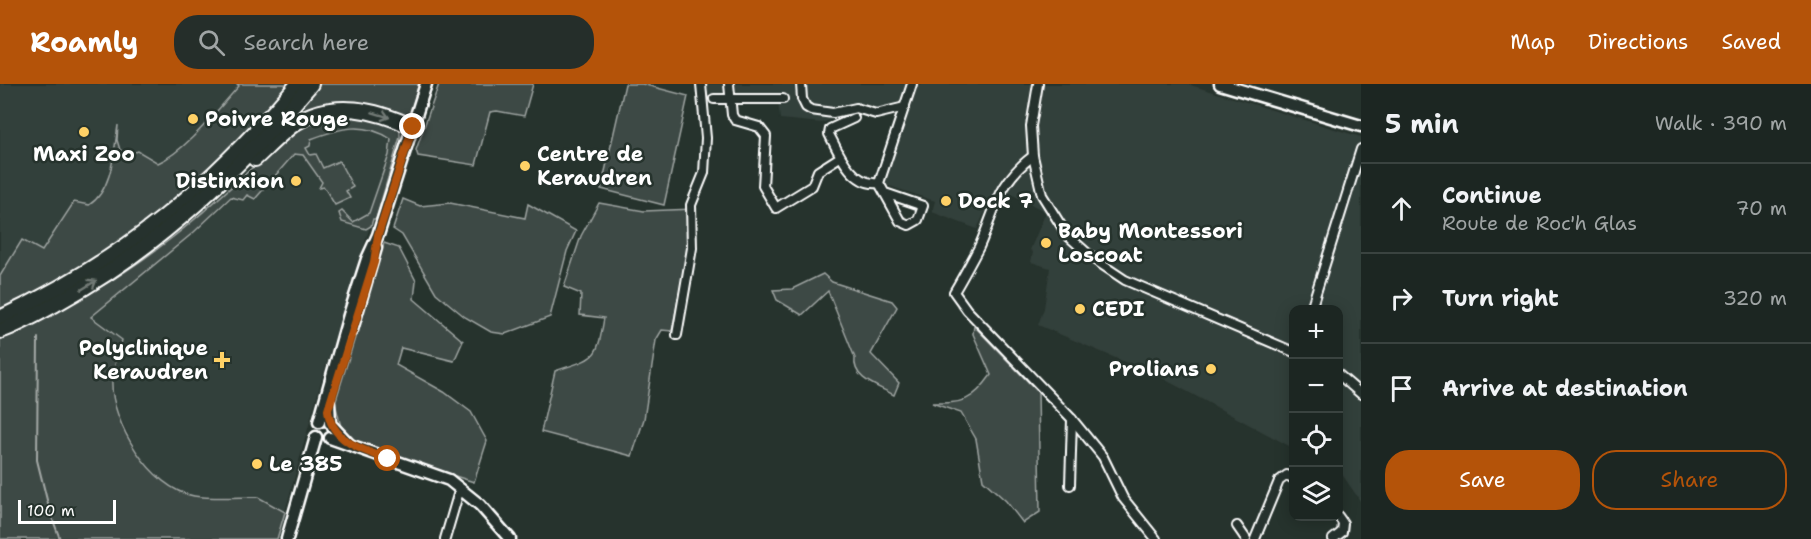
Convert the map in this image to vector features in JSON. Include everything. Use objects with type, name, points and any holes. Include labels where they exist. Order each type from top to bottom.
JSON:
[{"type":"highway","points":[[0,318],[75,280],[171,213],[229,161],[298,84]]},
{"type":"highway","points":[[177,223],[236,167],[311,84]]},
{"type":"highway","points":[[0,332],[80,291],[177,223],[297,122],[329,110],[348,108],[367,110],[413,127]]},
{"type":"street","points":[[287,539],[310,460],[323,438],[327,424],[328,404],[374,262],[378,235],[426,84]]},
{"type":"street","points":[[677,335],[692,248],[692,205],[704,173],[706,138],[701,84]]},
{"type":"street","points":[[729,84],[732,115],[735,120],[759,127],[766,136],[763,186],[776,208],[812,186],[818,171],[840,157]]},
{"type":"street","points":[[801,84],[802,99],[812,110],[840,113],[856,108],[876,114],[904,107]]},
{"type":"street","points":[[885,193],[923,206],[918,220],[909,225],[900,221],[879,183],[912,84]]},
{"type":"street","points":[[1038,84],[1032,126],[1033,156],[1042,195],[1067,235],[1095,260],[1125,280],[1289,350]]},
{"type":"street","points":[[1220,84],[1361,126]]},
{"type":"street","points":[[714,99],[783,99]]},
{"type":"street","points":[[854,118],[830,129],[829,134],[840,157],[861,181],[868,184],[879,183]]},
{"type":"street","points":[[1312,305],[1361,148]]},
{"type":"street","points":[[1033,156],[1019,166],[1003,186],[979,246],[954,292],[967,310],[1072,419],[1103,457],[1123,498],[1156,539]]},
{"type":"street","points":[[1343,378],[1361,394]]},
{"type":"street","points":[[1070,485],[1072,419]]},
{"type":"street","points":[[327,424],[314,429],[323,438],[435,474],[460,488],[510,539]]},
{"type":"street","points":[[327,424],[357,448]]},
{"type":"street","points":[[1255,539],[1279,481],[1289,476]]},
{"type":"street","points":[[445,539],[460,488]]},
{"type":"street","points":[[1333,539],[1342,532],[1342,521]]},
{"type":"street","points":[[1237,526],[1246,539]]},
{"type":"shaded area","points":[[0,84],[252,84],[164,167],[0,284]]},
{"type":"shaded area","points":[[237,84],[290,84],[212,168],[147,224],[79,270],[0,312],[0,276],[22,240],[42,251],[74,202],[89,205],[103,190],[111,169],[118,125],[117,140],[120,150],[129,154],[138,151],[158,163],[180,149],[212,117],[239,86]]},
{"type":"shaded area","points":[[320,84],[418,84],[418,87],[409,119],[370,105],[340,102],[311,110],[276,132]]},
{"type":"shaded area","points":[[439,84],[533,84],[524,116],[497,111],[490,112],[476,165],[418,156],[416,150]]},
{"type":"shaded area","points":[[625,84],[642,84],[688,96],[664,205],[601,189]]},
{"type":"shaded area","points":[[703,84],[1187,84],[1361,137],[1361,502],[1343,476],[1343,305],[1289,305],[1289,446],[1160,377],[1038,325],[1044,308],[1050,268],[1031,262],[1033,252],[1030,250],[1046,212],[997,187],[977,229],[932,212],[935,201],[883,184],[904,114],[872,116],[852,112],[822,123],[780,119],[778,102],[734,100],[706,103]]},
{"type":"shaded area","points":[[352,112],[400,126],[400,137],[376,219],[373,219],[371,226],[366,229],[342,222],[339,213],[342,211],[353,222],[369,213],[389,155],[391,139],[381,133],[361,128],[342,129],[322,135],[311,139],[310,146],[306,148],[310,155],[316,154],[323,168],[339,161],[353,187],[346,191],[350,198],[335,205],[324,187],[319,188],[322,182],[303,155],[294,154],[255,199],[247,195],[243,200],[231,197],[194,232],[91,317],[122,340],[112,380],[113,397],[126,433],[136,451],[149,467],[163,481],[178,491],[194,496],[218,498],[258,497],[285,512],[277,539],[0,539],[0,339],[90,294],[132,267],[206,210],[301,125],[323,115]]},
{"type":"shaded area","name":"Polyclinique Keraudren","points":[[348,124],[391,134],[394,150],[320,385],[285,512],[258,497],[193,496],[173,489],[142,462],[118,414],[112,381],[122,340],[91,318],[194,232],[291,145]]},
{"type":"shaded area","points":[[403,199],[420,206],[450,203],[525,218],[528,204],[576,231],[567,251],[550,317],[505,334],[491,332],[465,317],[436,293],[402,235],[393,229]]},
{"type":"shaded area","points":[[599,203],[644,211],[694,209],[693,250],[686,260],[672,331],[662,330],[656,340],[644,419],[632,456],[541,432],[555,371],[587,359],[596,350],[599,342],[604,318],[580,315],[581,294],[564,287],[581,236]]},
{"type":"shaded area","points":[[384,243],[399,248],[416,281],[414,299],[463,341],[454,361],[401,348],[396,365],[444,392],[471,412],[487,441],[474,482],[364,447],[342,431],[335,403]]},
{"type":"shaded area","points":[[823,274],[832,282],[892,301],[897,307],[871,354],[899,383],[894,395],[867,381],[858,371],[828,291],[802,315],[777,300],[773,290],[792,289]]},
{"type":"shaded area","points":[[974,326],[1038,392],[1040,512],[1023,523],[1006,501],[983,480],[976,439],[961,413],[932,403],[966,399],[978,391],[991,375],[973,334]]},
{"type":"waterway","points":[[38,338],[37,460],[50,512],[60,539]]},
{"type":"place","name":"Poivre Rouge","points":[[193,119]]},
{"type":"place","name":"Maxi Zoo","points":[[84,132]]},
{"type":"place","name":"Centre de Keraudren","points":[[525,166]]},
{"type":"place","name":"Distinxion","points":[[296,181]]},
{"type":"place","name":"Dock 7","points":[[946,201]]},
{"type":"place","name":"Baby Montessori Loscoat","points":[[1046,243]]},
{"type":"place","name":"CEDI","points":[[1080,309]]},
{"type":"place","name":"Polyclinique Keraudren","points":[[222,360]]},
{"type":"place","name":"Prolians","points":[[1211,369]]},
{"type":"place","name":"Le 385","points":[[257,464]]},
{"type":"route","points":[[388,459],[357,448],[342,438],[330,423],[328,404],[374,262],[378,235],[413,127]]}]
